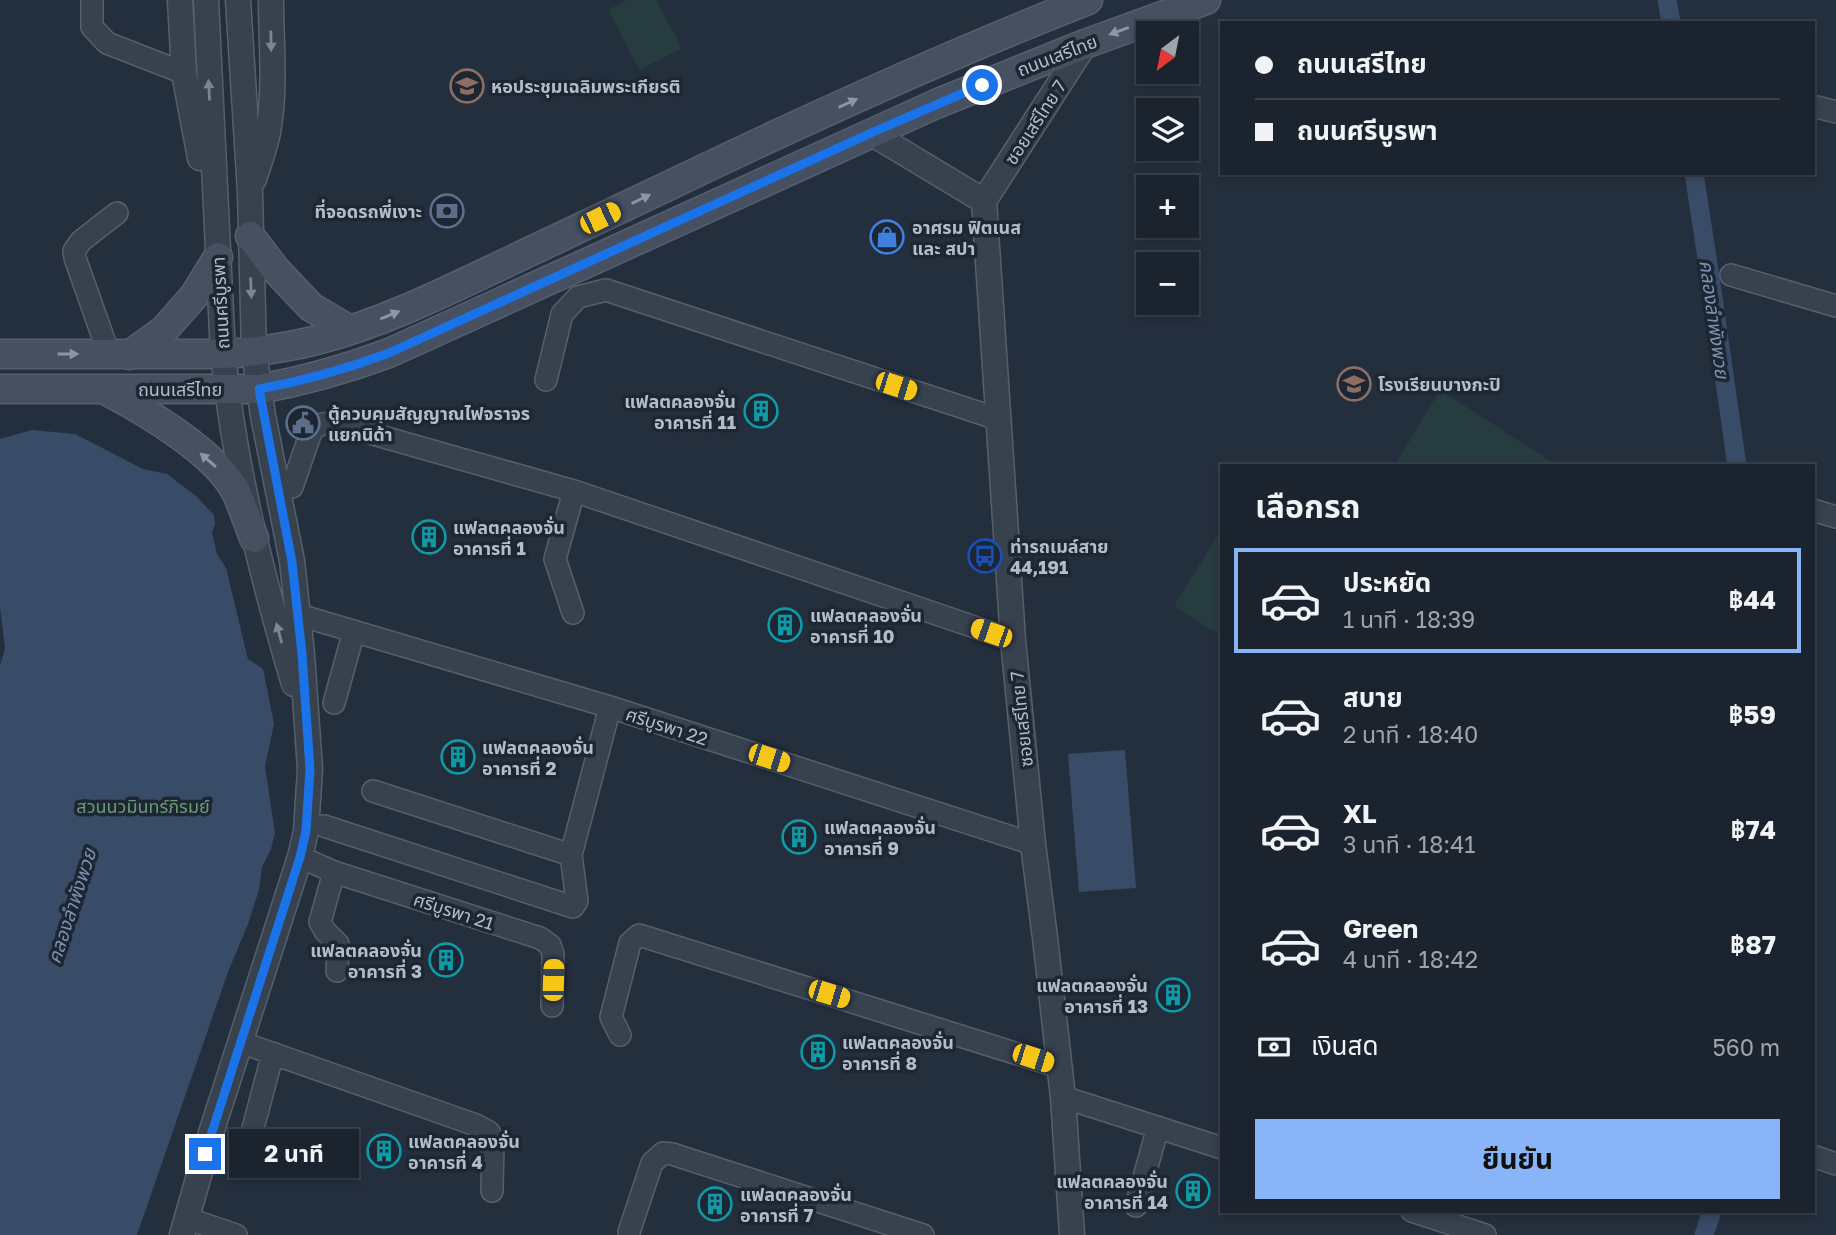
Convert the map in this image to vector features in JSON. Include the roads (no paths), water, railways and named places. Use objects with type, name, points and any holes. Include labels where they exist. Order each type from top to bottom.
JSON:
[{"type":"main road","name":"ถนนเสรีไทย","points":[[0,354],[254,352],[317,340],[350,330],[482,274],[883,86],[1088,0]]},
{"type":"main road","name":"ถนนเสรีไทย","points":[[0,388],[259,389],[296,383],[346,368],[389,353],[871,133],[1005,75],[1206,0]]},
{"type":"main road","points":[[250,236],[276,270],[311,307],[350,330]]},
{"type":"main road","points":[[119,354],[164,330],[194,296],[218,257]]},
{"type":"main road","points":[[103,389],[146,412],[221,471],[236,491],[254,538]]},
{"type":"street","points":[[92,0],[92,27],[107,43],[184,73]]},
{"type":"street","points":[[180,0],[184,73],[200,162],[214,187]]},
{"type":"street","name":"ถนนศรีบูรพา","points":[[206,0],[226,390],[254,538],[306,722]]},
{"type":"street","name":"ถนนศรีบูรพา","points":[[184,1227],[300,857],[309,801],[310,769],[299,615],[254,352],[250,192],[238,0]]},
{"type":"street","points":[[250,192],[268,133],[272,82],[271,0]]},
{"type":"street","name":"ซอยเสรีไทย 7","points":[[1072,1235],[1063,1097],[1033,844],[1013,640],[984,201],[1085,44]]},
{"type":"street","points":[[1815,107],[1836,112]]},
{"type":"street","points":[[871,133],[984,201]]},
{"type":"street","points":[[117,213],[80,241],[74,251],[119,354]]},
{"type":"street","points":[[1731,275],[1836,306]]},
{"type":"street","points":[[546,380],[562,314],[578,297],[606,290],[998,419]]},
{"type":"street","points":[[292,487],[312,429],[322,424],[334,423],[574,491],[1013,640]]},
{"type":"street","points":[[573,613],[555,559],[574,491]]},
{"type":"street","points":[[1815,511],[1836,517]]},
{"type":"street","name":"ศรีบูรพา 22","points":[[299,615],[610,707],[1033,844]]},
{"type":"street","points":[[334,703],[354,631]]},
{"type":"street","points":[[324,826],[573,907],[577,901],[571,855],[610,707]]},
{"type":"street","points":[[373,791],[571,855]]},
{"type":"street","name":"ศรีบูรพา 21","points":[[300,857],[334,872],[540,939],[550,945],[553,954],[552,1006]]},
{"type":"street","points":[[334,872],[320,922],[338,944],[337,971]]},
{"type":"street","points":[[620,1035],[611,1017],[630,943],[639,935],[1059,1067]]},
{"type":"street","points":[[240,1042],[489,1132],[493,1142],[492,1191]]},
{"type":"street","points":[[248,1147],[273,1053]]},
{"type":"street","points":[[1063,1097],[1220,1147]]},
{"type":"street","points":[[1136,1206],[1158,1127]]},
{"type":"street","points":[[629,1232],[652,1163],[663,1153],[923,1235]]},
{"type":"street","points":[[1815,1157],[1836,1164]]},
{"type":"street","points":[[1418,1213],[1485,1235]]},
{"type":"street","points":[[184,1227],[223,1233]]},
{"type":"water","name":"สวนนวมินทร์ภิรมย์","points":[[32,430],[75,434],[143,469],[167,474],[196,496],[214,515],[212,533],[217,554],[226,568],[248,659],[263,669],[274,724],[265,766],[275,833],[271,849],[262,867],[259,890],[248,924],[228,972],[137,1235],[0,1235],[0,666],[5,648],[0,607],[0,439]]},
{"type":"water","points":[[1125,750],[1136,888],[1079,892],[1068,754]]},
{"type":"waterway","name":"คลองลำพังพวย","points":[[1667,0],[1671,21]]},
{"type":"waterway","name":"คลองลำพังพวย","points":[[1694,175],[1737,464]]},
{"type":"waterway","name":"คลองลำพังพวย","points":[[1704,1235],[1711,1213]]},
{"type":"place","name":"หอประชุมเฉลิมพระเกียรติ","points":[[467,86]]},
{"type":"place","name":"ที่จอดรถพี่เงาะ","points":[[447,211]]},
{"type":"place","name":"อาศรม ฟิตเนส และ สปา","points":[[887,237]]},
{"type":"place","name":"โรงเรียนบางกะปิ","points":[[1354,384]]},
{"type":"place","name":"แฟลตคลองจั่น อาคารที่ 11","points":[[761,411]]},
{"type":"place","name":"ตู้ควบคุมสัญญาณไฟจราจร แยกนิด้า","points":[[303,423]]},
{"type":"place","name":"แฟลตคลองจั่น อาคารที่ 1","points":[[429,537]]},
{"type":"place","name":"ท่ารถเมล์สาย 44,191","points":[[985,556]]},
{"type":"place","name":"แฟลตคลองจั่น อาคารที่ 10","points":[[785,625]]},
{"type":"place","name":"แฟลตคลองจั่น อาคารที่ 2","points":[[458,757]]},
{"type":"place","name":"แฟลตคลองจั่น อาคารที่ 9","points":[[799,837]]},
{"type":"place","name":"แฟลตคลองจั่น อาคารที่ 3","points":[[446,960]]},
{"type":"place","name":"แฟลตคลองจั่น อาคารที่ 13","points":[[1173,995]]},
{"type":"place","name":"แฟลตคลองจั่น อาคารที่ 8","points":[[818,1052]]},
{"type":"place","name":"แฟลตคลองจั่น อาคารที่ 4","points":[[384,1151]]},
{"type":"place","name":"แฟลตคลองจั่น อาคารที่ 14","points":[[1193,1191]]},
{"type":"place","name":"แฟลตคลองจั่น อาคารที่ 7","points":[[715,1204]]}]
